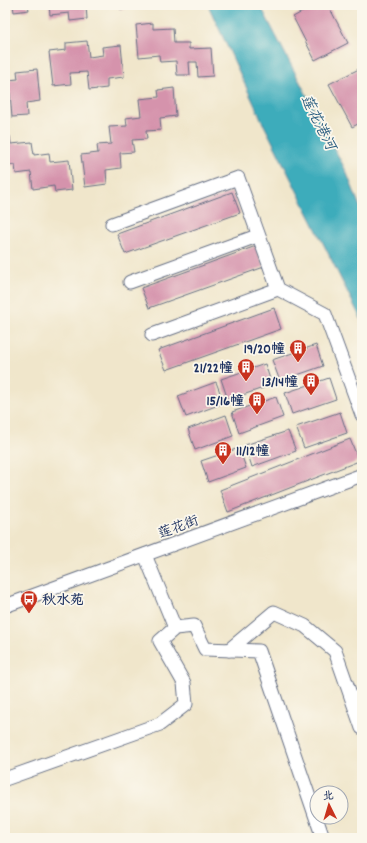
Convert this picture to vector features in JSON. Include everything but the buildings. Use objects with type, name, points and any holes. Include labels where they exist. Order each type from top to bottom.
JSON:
[{"type":"street","points":[[112,224],[238,178],[257,236],[278,289],[325,314],[362,415]]},
{"type":"street","points":[[130,282],[257,236]]},
{"type":"street","points":[[152,335],[278,289]]},
{"type":"street","name":"莲花街","points":[[5,606],[362,475]]},
{"type":"street","points":[[145,555],[175,628]]},
{"type":"street","points":[[229,650],[274,612],[306,626],[336,651],[362,728]]},
{"type":"street","points":[[5,779],[160,724],[186,704],[184,683],[160,641],[175,628],[194,626],[205,649],[259,651],[323,838]]},
{"type":"water","name":"莲花港河","points":[[208,5],[260,5],[346,171],[362,212],[362,321],[262,121]]},
{"type":"place","name":"19/20幢","points":[[298,363]]},
{"type":"place","name":"21/22幢","points":[[246,382]]},
{"type":"place","name":"13/14幢","points":[[311,396]]},
{"type":"place","name":"15/16幢","points":[[257,415]]},
{"type":"place","name":"11/12幢","points":[[223,465]]},
{"type":"place","name":"秋水苑","points":[[29,614]]}]
